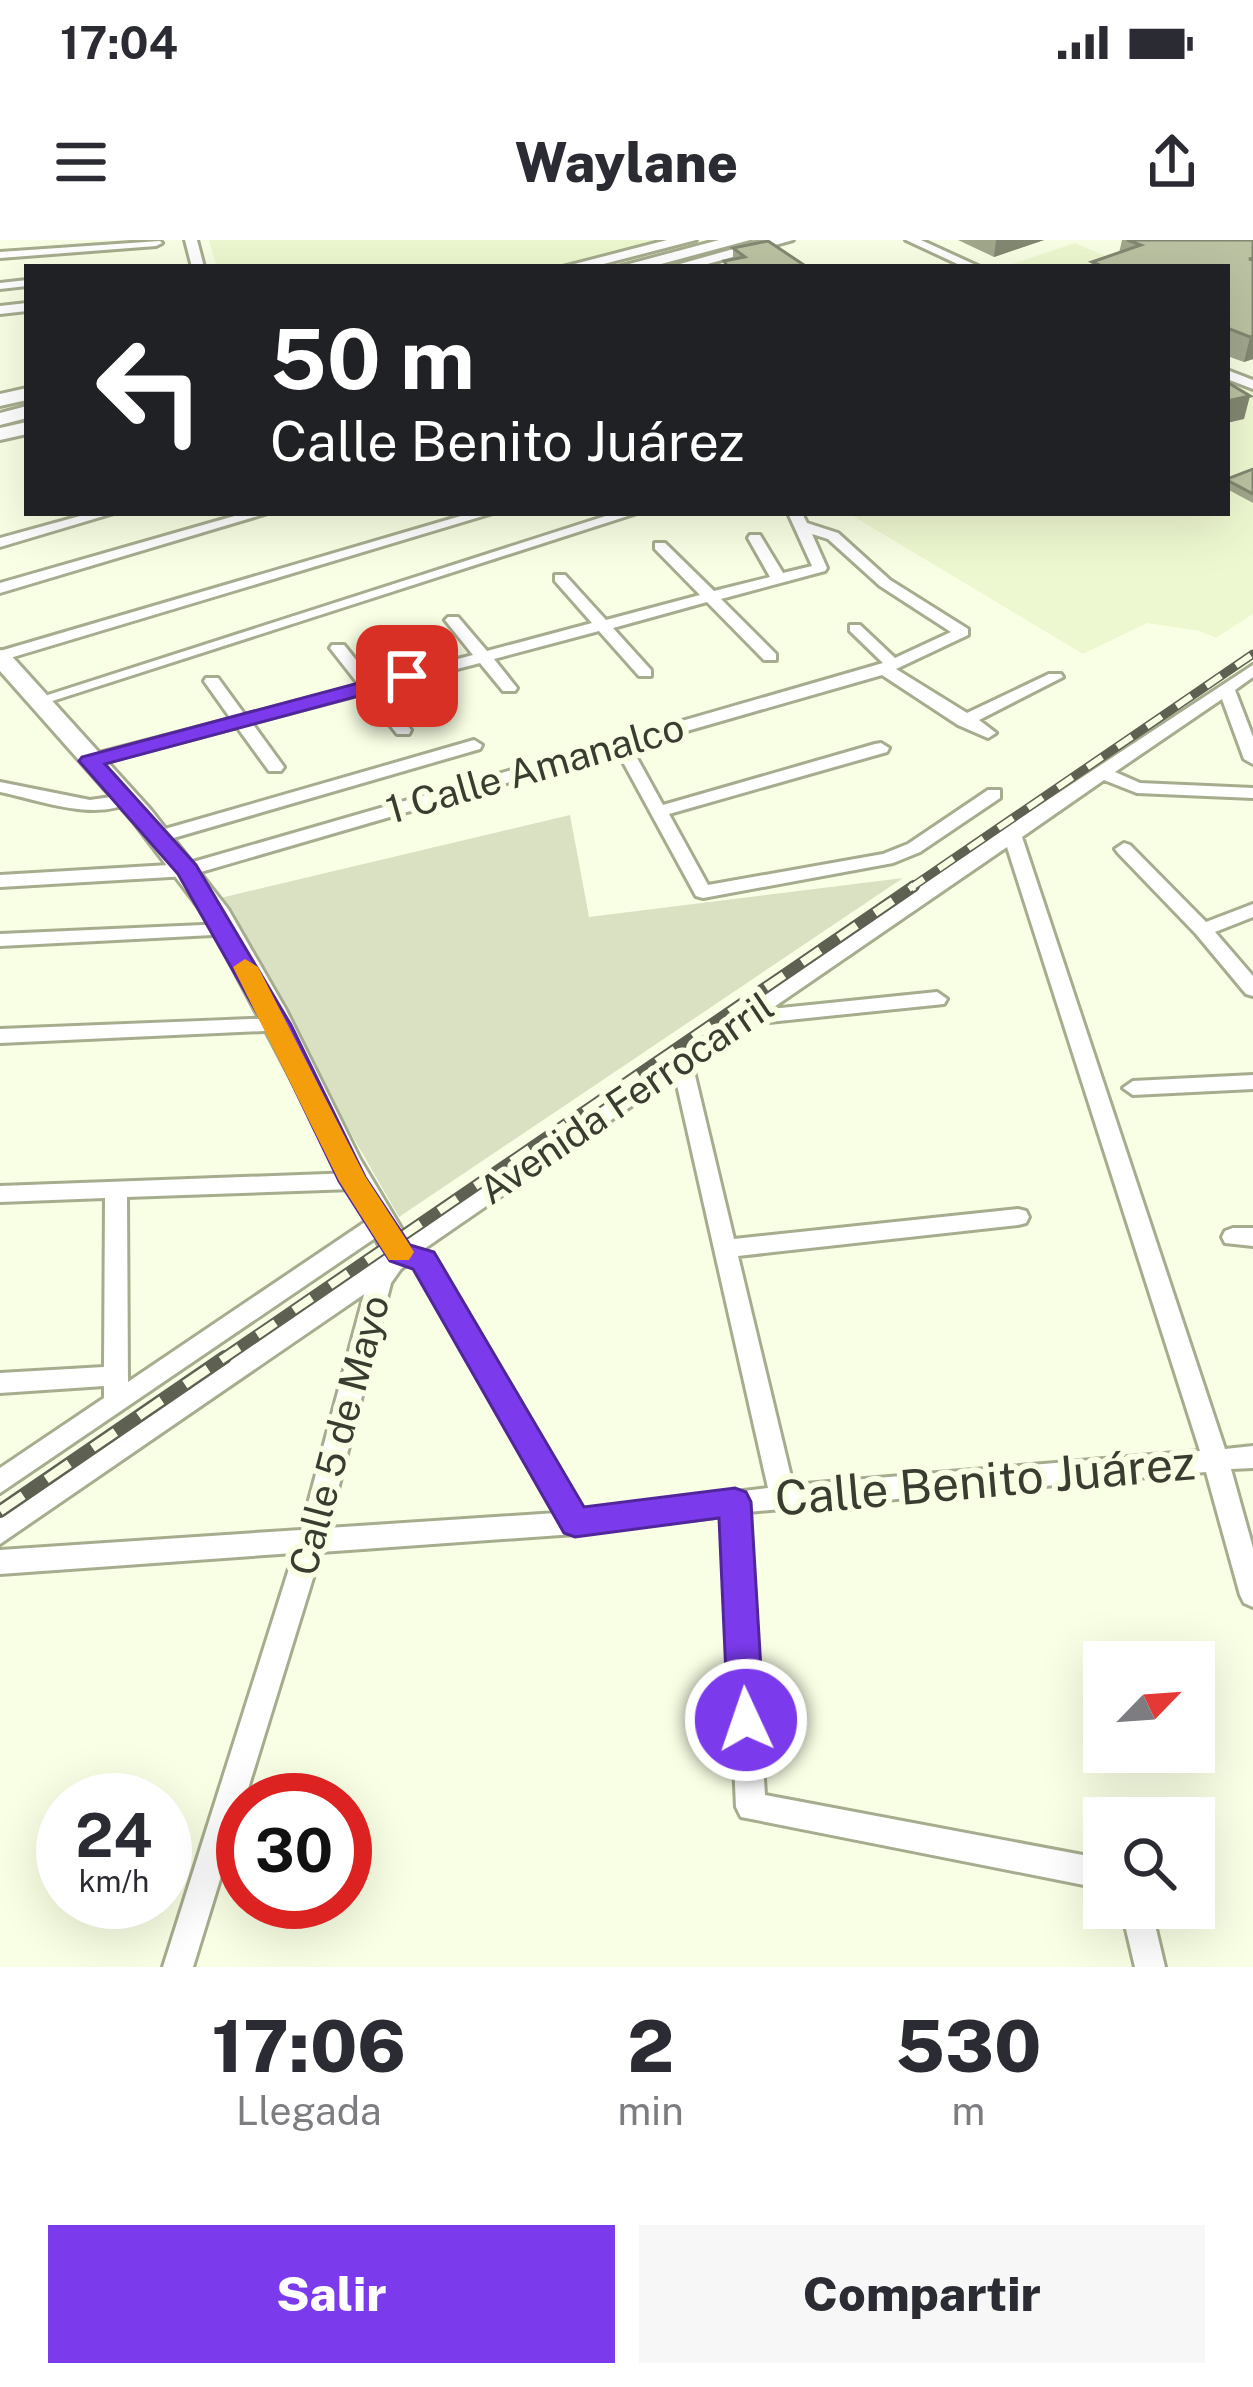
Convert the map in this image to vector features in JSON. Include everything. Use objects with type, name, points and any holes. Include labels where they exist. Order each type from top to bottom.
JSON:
[{"type":"main road","points":[[640,264],[741,240]]},
{"type":"main road","points":[[0,419],[20,402]]},
{"type":"street","points":[[584,264],[688,240]]},
{"type":"street","points":[[689,264],[784,240]]},
{"type":"street","points":[[912,240],[967,264]]},
{"type":"street","points":[[0,255],[156,243]]},
{"type":"street","points":[[0,543],[96,516]]},
{"type":"street","points":[[0,588],[250,516]]},
{"type":"street","points":[[0,657],[476,516]]},
{"type":"street","points":[[37,700],[620,516]]},
{"type":"street","points":[[90,761],[820,568],[798,520]]},
{"type":"street","name":"1 Calle Amanalco","points":[[0,880],[188,870],[889,666],[962,632],[885,583],[832,536],[798,520]]},
{"type":"street","points":[[755,538],[778,579]]},
{"type":"street","points":[[660,546],[770,656]]},
{"type":"street","points":[[560,578],[645,673]]},
{"type":"street","points":[[453,620],[509,688]]},
{"type":"street","points":[[855,628],[889,666],[988,734]]},
{"type":"street","points":[[338,648],[404,730]]},
{"type":"street","name":"Calle 5 de Mayo","points":[[0,657],[188,870],[278,1025],[353,1181],[400,1253],[380,1280],[311,1542],[178,1967]]},
{"type":"street","name":"Avenida Ferrocarril","points":[[0,1528],[1253,670]]},
{"type":"street","points":[[964,721],[1055,677]]},
{"type":"street","points":[[212,681],[275,767]]},
{"type":"street","points":[[1226,687],[1253,759]]},
{"type":"street","points":[[620,742],[703,892],[887,859],[914,848],[994,794]]},
{"type":"street","points":[[157,838],[474,745]]},
{"type":"street","points":[[660,811],[881,748]]},
{"type":"street","points":[[1100,772],[1137,788],[1253,793]]},
{"type":"street","points":[[0,788],[90,805],[124,800]]},
{"type":"street","points":[[1011,832],[1216,1461],[1253,1595]]},
{"type":"street","points":[[1124,849],[1253,989]]},
{"type":"street","points":[[1203,930],[1253,910]]},
{"type":"street","points":[[0,940],[225,930]]},
{"type":"street","points":[[745,1018],[937,1000]]},
{"type":"street","points":[[0,1036],[278,1025]]},
{"type":"street","points":[[681,1058],[783,1497]]},
{"type":"street","points":[[1133,1088],[1253,1082]]},
{"type":"street","points":[[0,1194],[353,1181]]},
{"type":"street","points":[[116,1191],[116,1404]]},
{"type":"street","points":[[725,1249],[1018,1217]]},
{"type":"street","points":[[0,1482],[379,1224]]},
{"type":"street","points":[[400,1253],[423,1260],[575,1523]]},
{"type":"street","points":[[0,1383],[114,1376]]},
{"type":"street","name":"Calle Benito Juárez","points":[[0,1562],[575,1523],[783,1497],[1253,1457]]},
{"type":"street","points":[[735,1502],[751,1807],[1083,1870]]},
{"type":"street","points":[[1141,1929],[1150,1967]]},
{"type":"shaded area","points":[[209,240],[670,240],[566,264],[216,264]]},
{"type":"shaded area","points":[[1075,243],[1124,264],[1013,264]]},
{"type":"shaded area","points":[[1230,379],[1253,388],[1253,614],[1216,638],[1147,623],[1083,654],[853,516],[1230,516]]},
{"type":"shaded area","points":[[570,815],[589,917],[903,878],[399,1217],[216,899]]},
{"type":"building","points":[[1127,240],[1253,240],[1253,258],[1249,259],[1253,260],[1253,336],[1230,329],[1230,264],[1092,262],[1141,245]]},
{"type":"building","points":[[768,241],[802,264],[726,264],[724,261],[745,257],[733,248]]},
{"type":"building","points":[[1230,384],[1250,396],[1230,400]]},
{"type":"building","points":[[1253,469],[1253,494],[1230,482]]},
{"type":"railway","points":[[909,889],[1253,654]]},
{"type":"railway","points":[[221,1360],[914,886]]},
{"type":"railway","points":[[0,1511],[225,1357]]},
{"type":"slow traffic","points":[[245,967],[353,1181],[399,1252]]},
{"type":"route","points":[[407,676],[90,761],[188,870],[278,1025],[353,1181],[400,1253],[423,1260],[575,1523],[735,1502],[746,1720]]}]
